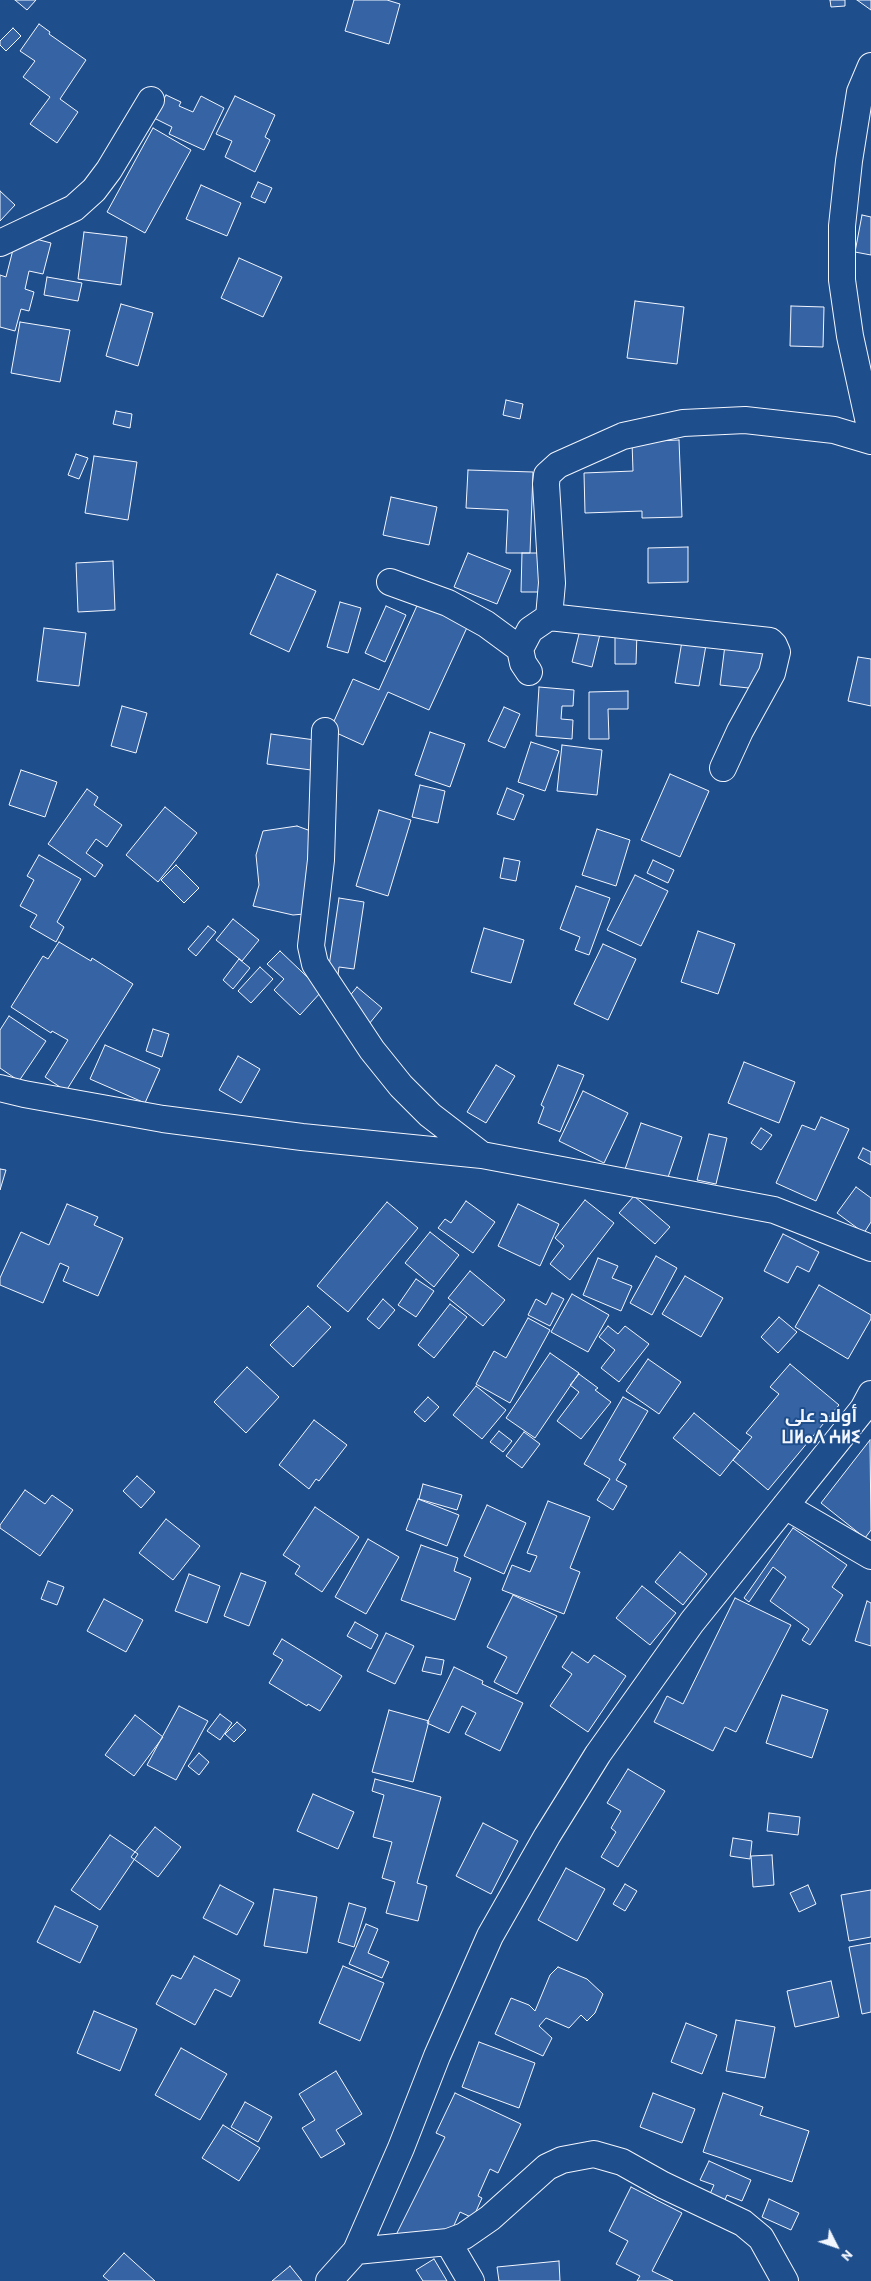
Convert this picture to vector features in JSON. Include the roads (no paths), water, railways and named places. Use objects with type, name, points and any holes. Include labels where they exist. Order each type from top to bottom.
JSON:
[{"type":"street","points":[[871,66],[860,92],[849,160],[842,226],[842,280],[850,336],[871,432]]},
{"type":"street","points":[[0,243],[74,208],[94,190],[109,170],[151,100]]},
{"type":"street","points":[[549,617],[552,583],[546,484],[547,476],[558,464],[623,436],[683,423],[745,420],[834,430],[871,441]]},
{"type":"street","points":[[390,582],[448,603],[486,624],[525,661],[530,630],[549,617],[770,641],[777,652],[772,673],[740,731],[723,768]]},
{"type":"street","points":[[325,731],[321,860],[311,946],[315,964],[372,1050],[402,1086],[430,1115],[482,1155]]},
{"type":"street","points":[[0,1088],[163,1119],[302,1138],[482,1155],[774,1210],[871,1248]]},
{"type":"street","points":[[329,2281],[356,2251],[401,2148],[437,2056],[490,1936],[547,1836],[598,1754],[692,1622],[863,1409],[871,1394]]},
{"type":"street","points":[[785,1506],[871,1556]]},
{"type":"street","points":[[356,2251],[448,2242],[478,2228],[547,2167],[579,2155],[594,2154],[622,2162],[663,2185],[743,2223],[761,2238],[785,2281]]},
{"type":"street","points":[[448,2242],[472,2281]]},
{"type":"district","name":"أولاد علي ⵡⵍⴰⴷ ⵄⵍⵉ","points":[[821,1426]]}]
